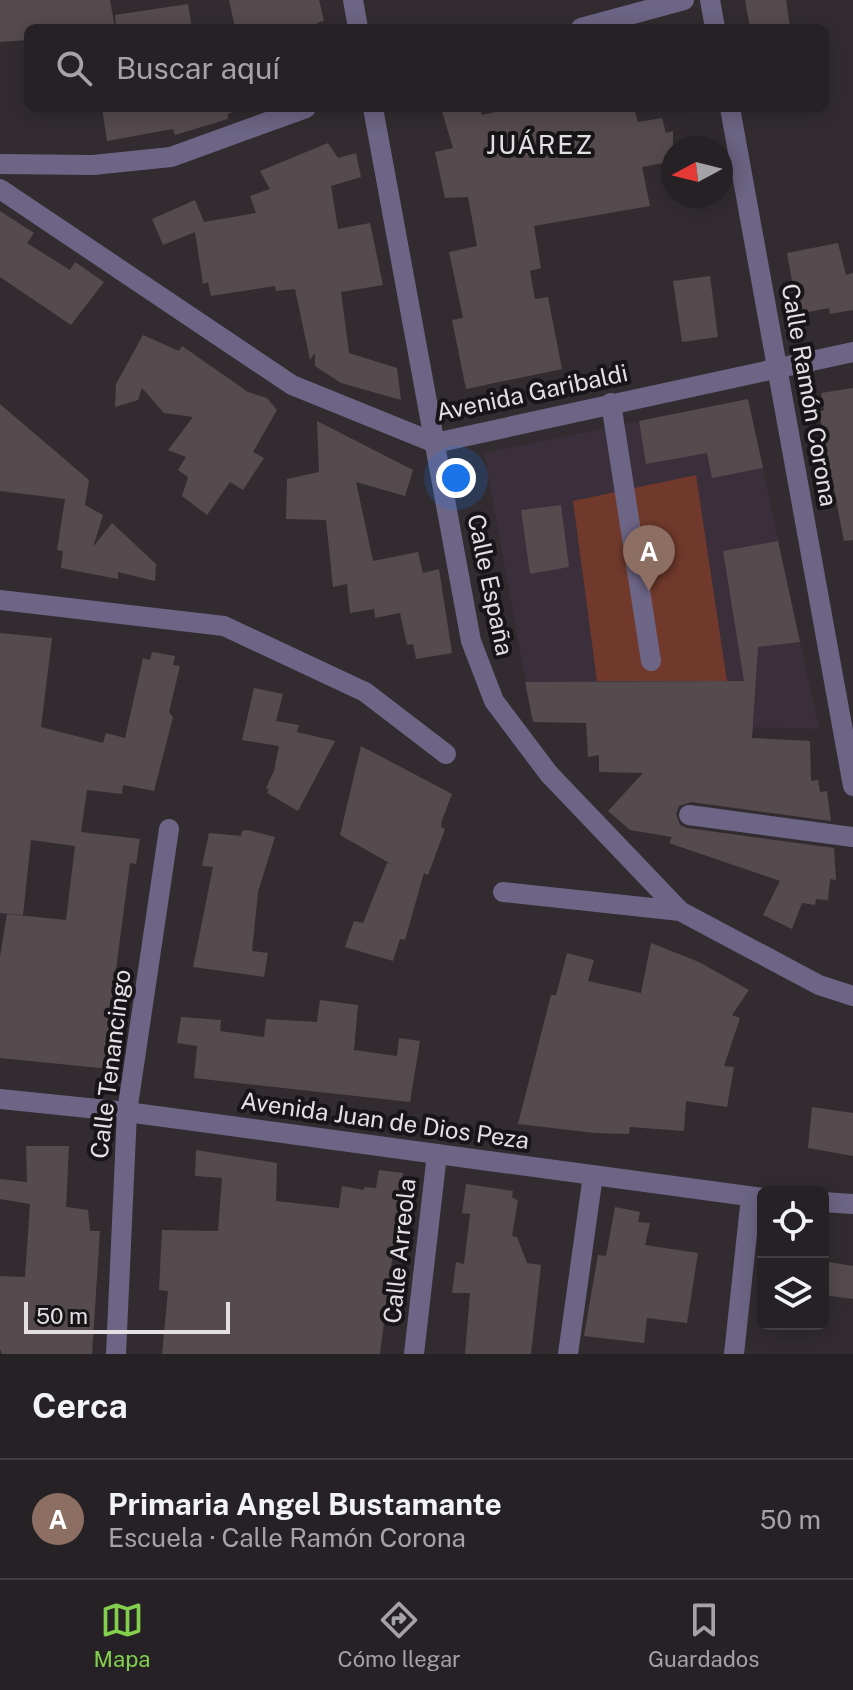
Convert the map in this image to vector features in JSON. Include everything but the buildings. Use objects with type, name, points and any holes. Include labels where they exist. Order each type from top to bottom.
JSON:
[{"type":"street","points":[[353,0],[357,24]]},
{"type":"street","points":[[596,24],[684,0]]},
{"type":"street","points":[[710,0],[714,24]]},
{"type":"street","points":[[0,164],[93,165],[171,157],[295,112]]},
{"type":"street","name":"Calle España","points":[[374,112],[471,641],[494,701],[549,774],[680,911]]},
{"type":"street","name":"Calle Ramón Corona","points":[[731,112],[853,786]]},
{"type":"street","name":"Avenida Garibaldi","points":[[0,189],[292,385],[435,443],[853,352]]},
{"type":"street","points":[[611,403],[651,661]]},
{"type":"street","points":[[0,600],[224,626],[365,692],[446,754]]},
{"type":"street","points":[[689,815],[853,837]]},
{"type":"street","name":"Calle Tenancingo","points":[[116,1354],[127,1112],[169,829]]},
{"type":"street","points":[[503,892],[680,911],[819,985],[853,996]]},
{"type":"street","name":"Avenida Juan de Dios Peza","points":[[0,1099],[127,1112],[757,1198]]},
{"type":"street","name":"Calle Arreola","points":[[414,1354],[437,1154]]},
{"type":"street","points":[[568,1354],[593,1175]]},
{"type":"street","points":[[734,1354],[757,1198]]},
{"type":"street","points":[[829,1202],[853,1204]]},
{"type":"shaded area","points":[[748,399],[819,729],[533,722],[484,453]]},
{"type":"shaded area","points":[[696,475],[727,681],[597,681],[573,501]]},
{"type":"place","name":"Primaria Angel Bustamante","points":[[649,591]]},
{"type":"district","name":"JUÁREZ","points":[[540,145]]}]
